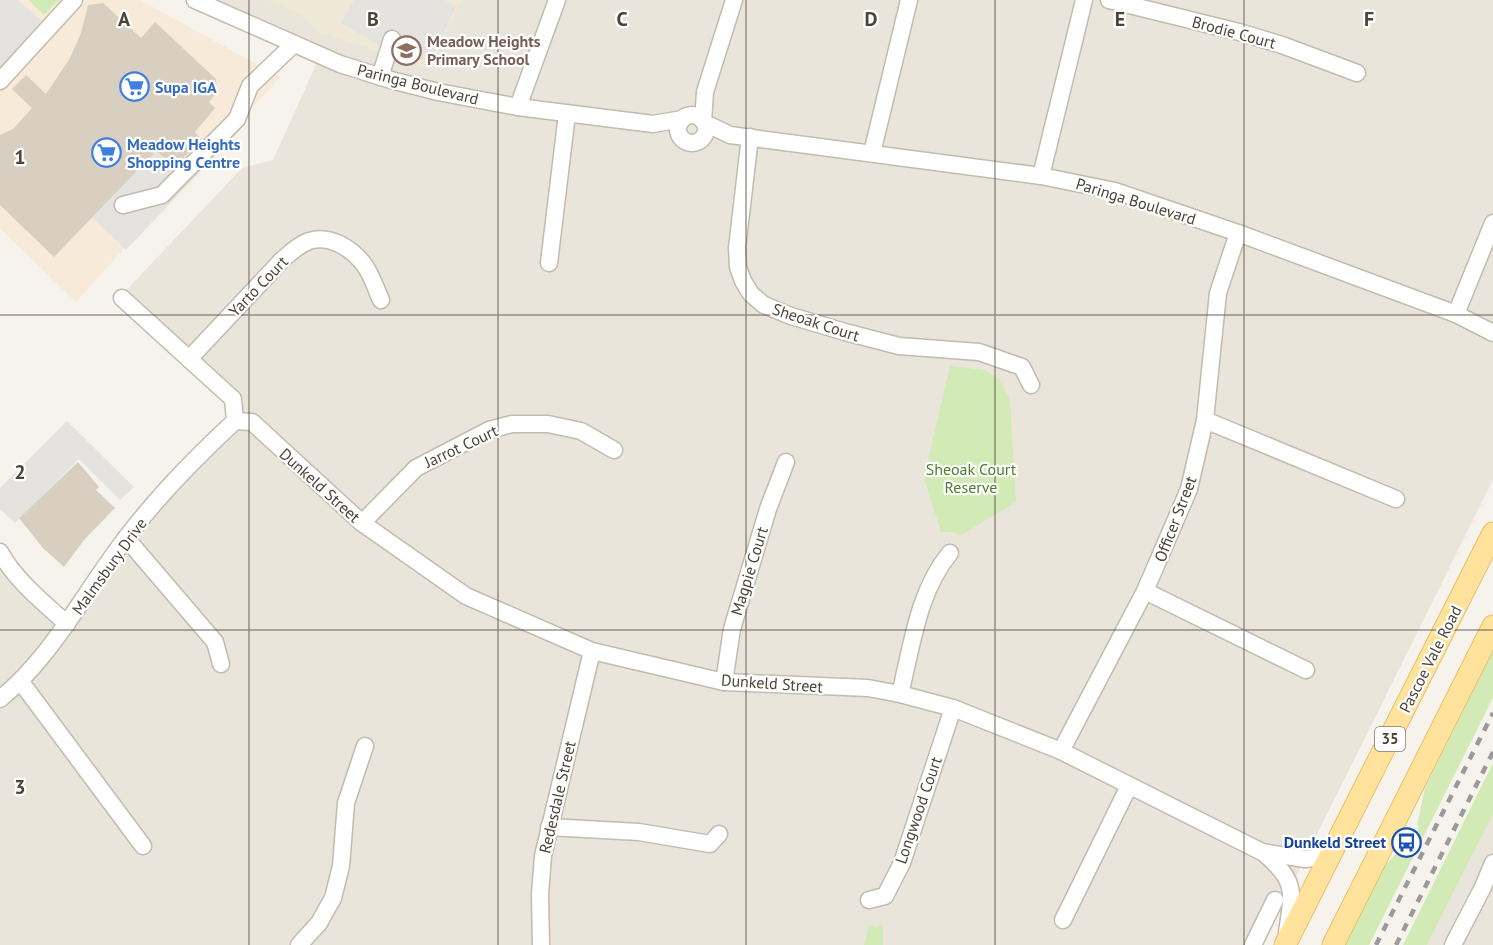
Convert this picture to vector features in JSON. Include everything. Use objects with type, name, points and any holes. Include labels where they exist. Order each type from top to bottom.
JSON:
[{"type":"main road","name":"Pascoe Vale Road","points":[[1285,945],[1493,533]]},
{"type":"main road","name":"35","points":[[1333,945],[1493,626]]},
{"type":"street","points":[[0,81],[74,0]]},
{"type":"street","name":"Paringa Boulevard","points":[[195,0],[340,64],[438,92],[518,107],[653,124],[684,118]]},
{"type":"street","points":[[518,107],[557,0]]},
{"type":"street","points":[[705,92],[678,128],[681,138],[691,143],[702,140],[706,132],[705,92],[734,0]]},
{"type":"street","points":[[872,153],[909,0]]},
{"type":"street","points":[[1041,176],[1084,0]]},
{"type":"street","name":"Brodie Court","points":[[1109,0],[1239,32],[1361,74]]},
{"type":"street","points":[[380,77],[392,39]]},
{"type":"street","points":[[123,205],[162,195],[237,119],[250,86],[294,44]]},
{"type":"street","points":[[548,266],[567,114]]},
{"type":"street","points":[[684,118],[695,115],[704,122]]},
{"type":"street","name":"Paringa Boulevard","points":[[704,122],[730,135]]},
{"type":"street","name":"Paringa Boulevard","points":[[653,124],[681,138]]},
{"type":"street","name":"Paringa Boulevard","points":[[702,140],[730,135],[750,137],[1041,176],[1115,191],[1238,233],[1456,314],[1493,333]]},
{"type":"street","name":"Sheoak Court","points":[[750,137],[737,248],[738,267],[751,294],[764,305],[791,316],[899,346],[979,352],[994,356],[1022,367],[1031,385]]},
{"type":"street","points":[[1456,314],[1493,223]]},
{"type":"street","name":"Officer Street","points":[[1061,751],[1145,591],[1189,489],[1205,420],[1218,293],[1238,233]]},
{"type":"street","name":"Yarto Court","points":[[189,359],[282,260],[309,241],[326,239],[354,253],[365,266],[381,300]]},
{"type":"street","points":[[122,297],[233,399],[244,422]]},
{"type":"street","name":"Paringa Boulevard","points":[[1456,314],[1493,320]]},
{"type":"street","points":[[1205,420],[1396,499]]},
{"type":"street","name":"Dunkeld Street","points":[[244,422],[362,524],[466,596],[592,651],[724,682],[868,688],[900,694],[953,708],[1061,751],[1262,852],[1279,867],[1291,885],[1291,906],[1285,945]]},
{"type":"street","name":"Malmsbury Drive","points":[[0,699],[21,682],[67,624],[126,538],[176,480],[244,422]]},
{"type":"street","name":"Jarrot Court","points":[[362,524],[416,468],[489,430],[512,424],[548,424],[581,431],[614,450]]},
{"type":"street","name":"Magpie Court","points":[[724,682],[732,629],[768,509],[786,462]]},
{"type":"street","points":[[126,538],[215,642],[221,664]]},
{"type":"street","points":[[0,552],[33,593],[67,624]]},
{"type":"street","points":[[900,694],[925,595],[937,569],[950,553]]},
{"type":"street","points":[[1145,591],[1306,670]]},
{"type":"street","name":"Redesdale Street","points":[[541,945],[540,894],[543,856],[592,651]]},
{"type":"street","points":[[21,682],[143,846]]},
{"type":"street","name":"Longwood Court","points":[[869,900],[885,896],[902,863],[953,708]]},
{"type":"street","points":[[299,945],[319,923],[333,898],[341,866],[346,803],[365,746]]},
{"type":"street","points":[[1063,920],[1129,786]]},
{"type":"street","points":[[549,828],[639,832],[710,844],[719,834]]},
{"type":"street","name":"Dunkeld Street","points":[[1262,852],[1305,859],[1331,856]]},
{"type":"street","points":[[1453,945],[1488,888],[1493,863]]},
{"type":"street","points":[[1253,945],[1275,900]]},
{"type":"shaded area","name":"Meadow Heights Shopping Centre","points":[[0,0],[28,0],[44,15],[59,0],[140,0],[280,77],[76,302],[0,228]]},
{"type":"shaded area","points":[[0,0],[18,0],[50,28],[0,76]]},
{"type":"shaded area","points":[[190,0],[1493,0],[1493,480],[1262,945],[0,945],[0,567],[67,620],[232,420],[231,402],[119,298],[242,168],[273,160],[319,58]]},
{"type":"shaded area","name":"Meadow Heights Primary School","points":[[269,0],[462,0],[429,68],[319,32],[299,14]]},
{"type":"shaded area","name":"Meadow Heights Primary School","points":[[354,0],[444,0],[456,6],[430,62],[384,48],[341,23]]},
{"type":"shaded area","points":[[205,145],[215,156],[126,250],[92,217],[156,151],[179,171]]},
{"type":"shaded area","points":[[67,421],[134,487],[120,500],[79,459],[15,523],[0,509],[0,488]]},
{"type":"shaded area","points":[[1493,814],[1493,945],[1427,945]]},
{"type":"green space","points":[[28,0],[59,0],[44,15]]},
{"type":"green space","name":"Sheoak Court Reserve","points":[[950,366],[985,370],[999,379],[1010,399],[1016,502],[961,535],[941,532],[924,478]]},
{"type":"green space","points":[[1493,651],[1493,698],[1369,945],[1345,945],[1381,871],[1405,843],[1410,845],[1419,826],[1417,825],[1425,788]]},
{"type":"green space","points":[[1493,763],[1493,814],[1427,945],[1403,945]]},
{"type":"green space","points":[[883,924],[883,945],[864,945],[869,925],[876,927]]},
{"type":"building","points":[[103,3],[141,38],[155,22],[216,79],[217,92],[209,102],[215,108],[195,132],[201,140],[175,167],[156,151],[54,257],[0,205],[0,135],[13,129],[32,108],[12,89],[26,75],[46,94],[70,58],[81,33],[88,5]]},
{"type":"building","points":[[78,462],[99,487],[96,490],[115,508],[84,540],[64,567],[43,548],[19,518]]},
{"type":"railway","points":[[1376,945],[1493,713]]},
{"type":"railway","points":[[1396,945],[1493,752]]},
{"type":"place","name":"Meadow Heights Primary School","points":[[406,50]]},
{"type":"place","name":"Supa IGA","points":[[134,87]]},
{"type":"place","name":"Meadow Heights Shopping Centre","points":[[106,153]]},
{"type":"place","name":"Dunkeld Street","points":[[1407,842]]}]
